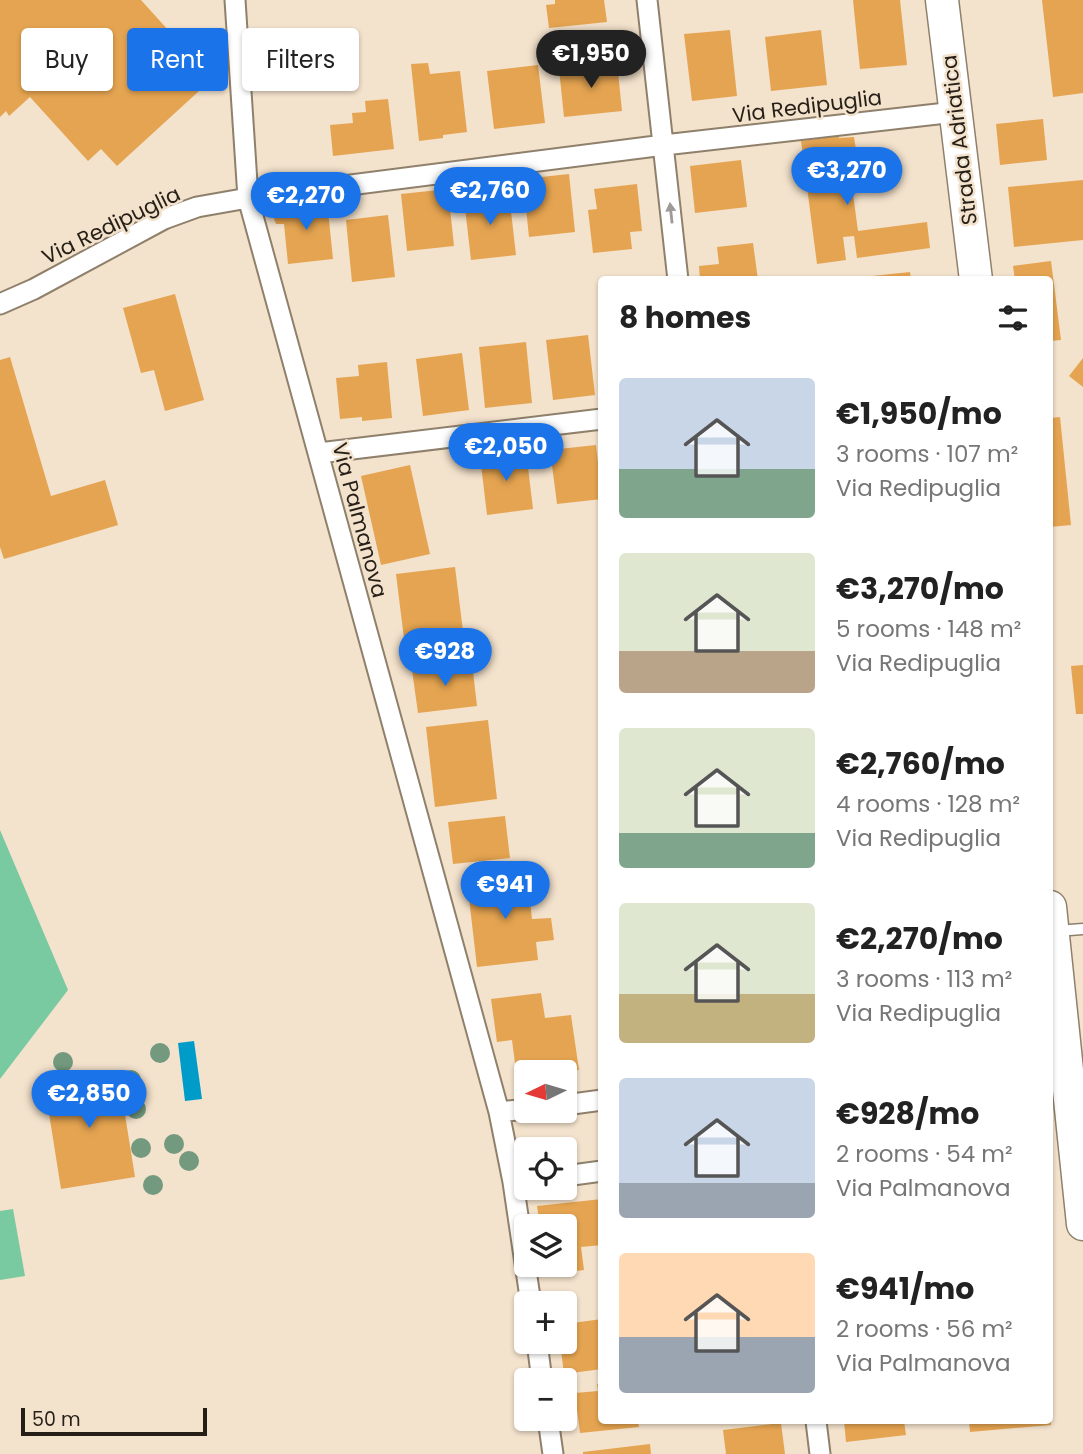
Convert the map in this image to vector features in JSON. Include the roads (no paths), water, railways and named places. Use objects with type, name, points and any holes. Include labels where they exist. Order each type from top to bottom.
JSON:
[{"type":"main road","name":"Strada Adriatica","points":[[942,0],[976,276]]},
{"type":"main road","points":[[1062,923],[1076,1081],[1083,1224]]},
{"type":"street","name":"Via Palmanova","points":[[235,0],[248,198],[514,1161]]},
{"type":"street","points":[[647,0],[678,276]]},
{"type":"street","name":"Via Redipuglia","points":[[0,304],[34,289],[164,219],[197,207],[248,198],[664,145],[955,112]]},
{"type":"street","points":[[319,453],[598,419]]},
{"type":"street","points":[[578,1103],[598,1101]]},
{"type":"street","points":[[499,1112],[514,1110]]},
{"type":"street","points":[[577,1174],[598,1172]]},
{"type":"street","name":"Via Palmanova","points":[[522,1200],[530,1291]]},
{"type":"street","points":[[816,1424],[820,1454]]},
{"type":"street","points":[[550,1431],[553,1454]]},
{"type":"water","points":[[194,1041],[202,1099],[185,1101],[178,1043]]}]
